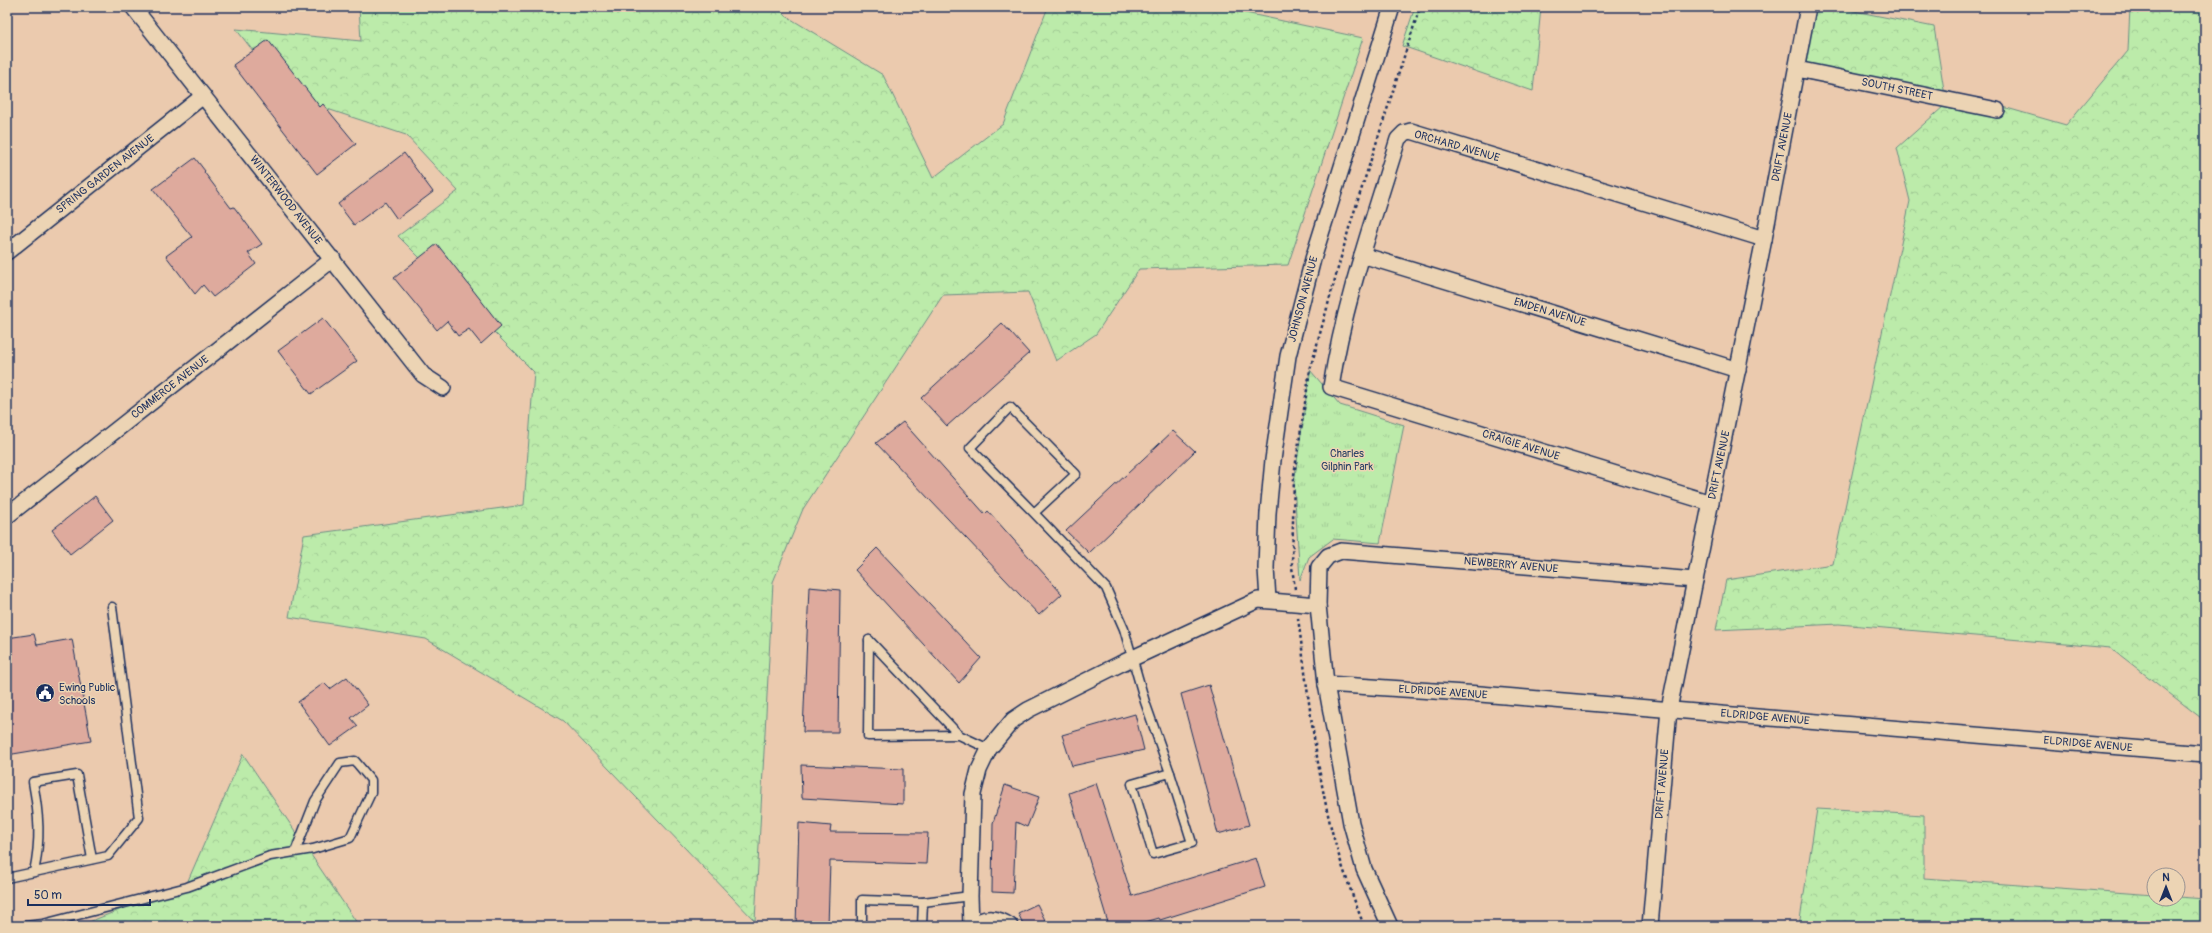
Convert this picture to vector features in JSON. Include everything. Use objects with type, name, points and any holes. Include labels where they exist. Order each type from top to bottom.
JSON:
[{"type":"street","name":"WINTERWOOD AVENUE","points":[[133,7],[333,258],[423,375],[443,388]]},
{"type":"street","name":"JOHNSON AVENUE","points":[[1268,600],[1266,568],[1268,513],[1273,460],[1288,356],[1313,259],[1392,7]]},
{"type":"street","name":"DRIFT AVENUE","points":[[1650,926],[1669,709],[1764,239],[1808,7]]},
{"type":"street","name":"SOUTH STREET","points":[[1797,69],[1997,110]]},
{"type":"street","name":"SPRING GARDEN AVENUE","points":[[7,252],[203,96]]},
{"type":"street","name":"ORCHARD AVENUE","points":[[1331,387],[1338,342],[1362,255],[1398,139],[1404,133],[1411,131],[1764,239]]},
{"type":"street","name":"EMDEN AVENUE","points":[[1362,255],[1738,370]]},
{"type":"street","name":"COMMERCE AVENUE","points":[[7,516],[333,258]]},
{"type":"street","name":"CRAIGIE AVENUE","points":[[1331,387],[1711,503]]},
{"type":"street","name":"NEWBERRY AVENUE","points":[[1318,605],[1319,567],[1328,556],[1341,551],[1695,580]]},
{"type":"street","points":[[1010,926],[995,918],[984,920],[973,926],[970,896],[973,794],[979,770],[989,749],[1013,720],[1028,710],[1258,600],[1268,600],[1318,605],[1326,684],[1351,823],[1364,869],[1390,926]]},
{"type":"street","name":"ELDRIDGE AVENUE","points":[[1326,684],[1480,694],[1669,709],[2205,754]]},
{"type":"lane","points":[[1034,513],[1076,474],[1010,407],[970,448],[1106,588],[1124,629],[1134,658],[1145,702],[1170,773],[1192,842],[1153,854],[1132,784],[1170,773]]},
{"type":"lane","points":[[7,878],[108,856],[139,818],[112,607]]},
{"type":"lane","points":[[959,735],[868,736],[869,640],[959,735],[989,749]]},
{"type":"lane","points":[[26,926],[43,924],[187,887],[270,856],[295,852],[313,849],[350,838],[371,793],[371,780],[355,761],[340,763],[315,801],[295,852]]},
{"type":"lane","points":[[34,872],[39,848],[40,829],[33,782],[77,775],[92,859]]},
{"type":"lane","points":[[862,926],[862,900],[923,902],[970,896]]},
{"type":"lane","points":[[922,926],[923,902]]},
{"type":"path","points":[[1294,581],[1319,765],[1329,819],[1341,862],[1364,926]]},
{"type":"green space","points":[[359,7],[778,7],[786,16],[883,75],[933,178],[1003,124],[1048,7],[1217,7],[1363,38],[1288,265],[1139,269],[1096,334],[1056,361],[1028,292],[943,295],[803,509],[773,582],[755,921],[563,721],[426,639],[289,617],[304,535],[524,505],[534,372],[398,236],[458,191],[406,135],[288,96],[236,29],[361,41]]},
{"type":"green space","points":[[1415,7],[1541,7],[1533,91],[1402,46]]},
{"type":"green space","points":[[1813,7],[1834,7],[1934,27],[1944,90],[2066,125],[2128,51],[2130,7],[2205,7],[2205,721],[2111,648],[1839,624],[1716,630],[1726,580],[1833,564],[1910,201],[1897,148],[1944,106],[1800,78]]},
{"type":"green space","name":"Charles Gilphin Park","points":[[1310,370],[1340,405],[1404,425],[1380,543],[1333,539],[1309,557],[1300,580],[1294,483]]},
{"type":"green space","points":[[243,754],[359,926],[79,926],[187,883]]},
{"type":"green space","points":[[1817,809],[1924,815],[1924,878],[2146,894],[2146,907],[2186,907],[2186,898],[2205,899],[2205,926],[1799,926]]},
{"type":"building","points":[[268,40],[320,107],[323,104],[356,144],[317,174],[233,65]]},
{"type":"building","points":[[404,153],[433,192],[397,219],[385,202],[354,225],[338,204]]},
{"type":"building","points":[[195,158],[231,208],[234,207],[262,244],[248,253],[256,264],[213,297],[203,285],[195,294],[166,256],[192,237],[153,189]]},
{"type":"building","points":[[437,244],[501,326],[481,344],[469,329],[458,336],[447,321],[437,330],[394,278]]},
{"type":"building","points":[[323,318],[357,361],[311,394],[278,351]]},
{"type":"building","points":[[1002,323],[1029,353],[947,426],[921,398]]},
{"type":"building","points":[[903,422],[985,514],[988,511],[1062,594],[1039,615],[876,443]]},
{"type":"building","points":[[1173,431],[1195,451],[1089,553],[1066,531]]},
{"type":"building","points":[[95,496],[113,520],[70,554],[52,530]]},
{"type":"building","points":[[877,548],[981,658],[959,683],[855,570]]},
{"type":"building","points":[[809,587],[840,590],[838,732],[803,732]]},
{"type":"building","name":"Ewing Public Schools","points":[[34,634],[37,645],[72,639],[91,741],[7,755],[7,638]]},
{"type":"building","points":[[347,677],[368,705],[351,718],[358,726],[330,746],[298,702],[324,683],[330,689]]},
{"type":"building","points":[[1209,685],[1249,825],[1218,834],[1181,694]]},
{"type":"building","points":[[1135,714],[1144,750],[1072,766],[1062,735]]},
{"type":"building","points":[[801,765],[903,769],[903,804],[802,798]]},
{"type":"building","points":[[1096,783],[1132,896],[1256,858],[1265,887],[1160,920],[1159,918],[1132,926],[1109,926],[1069,793]]},
{"type":"building","points":[[1005,785],[1039,797],[1027,827],[1016,822],[1013,893],[992,892],[993,823]]},
{"type":"building","points":[[799,823],[831,826],[830,832],[928,833],[926,864],[830,861],[828,926],[796,926]]},
{"type":"building","points":[[1037,904],[1048,926],[1024,926],[1018,913]]},
{"type":"place","name":"Ewing Public Schools","points":[[45,693]]}]
